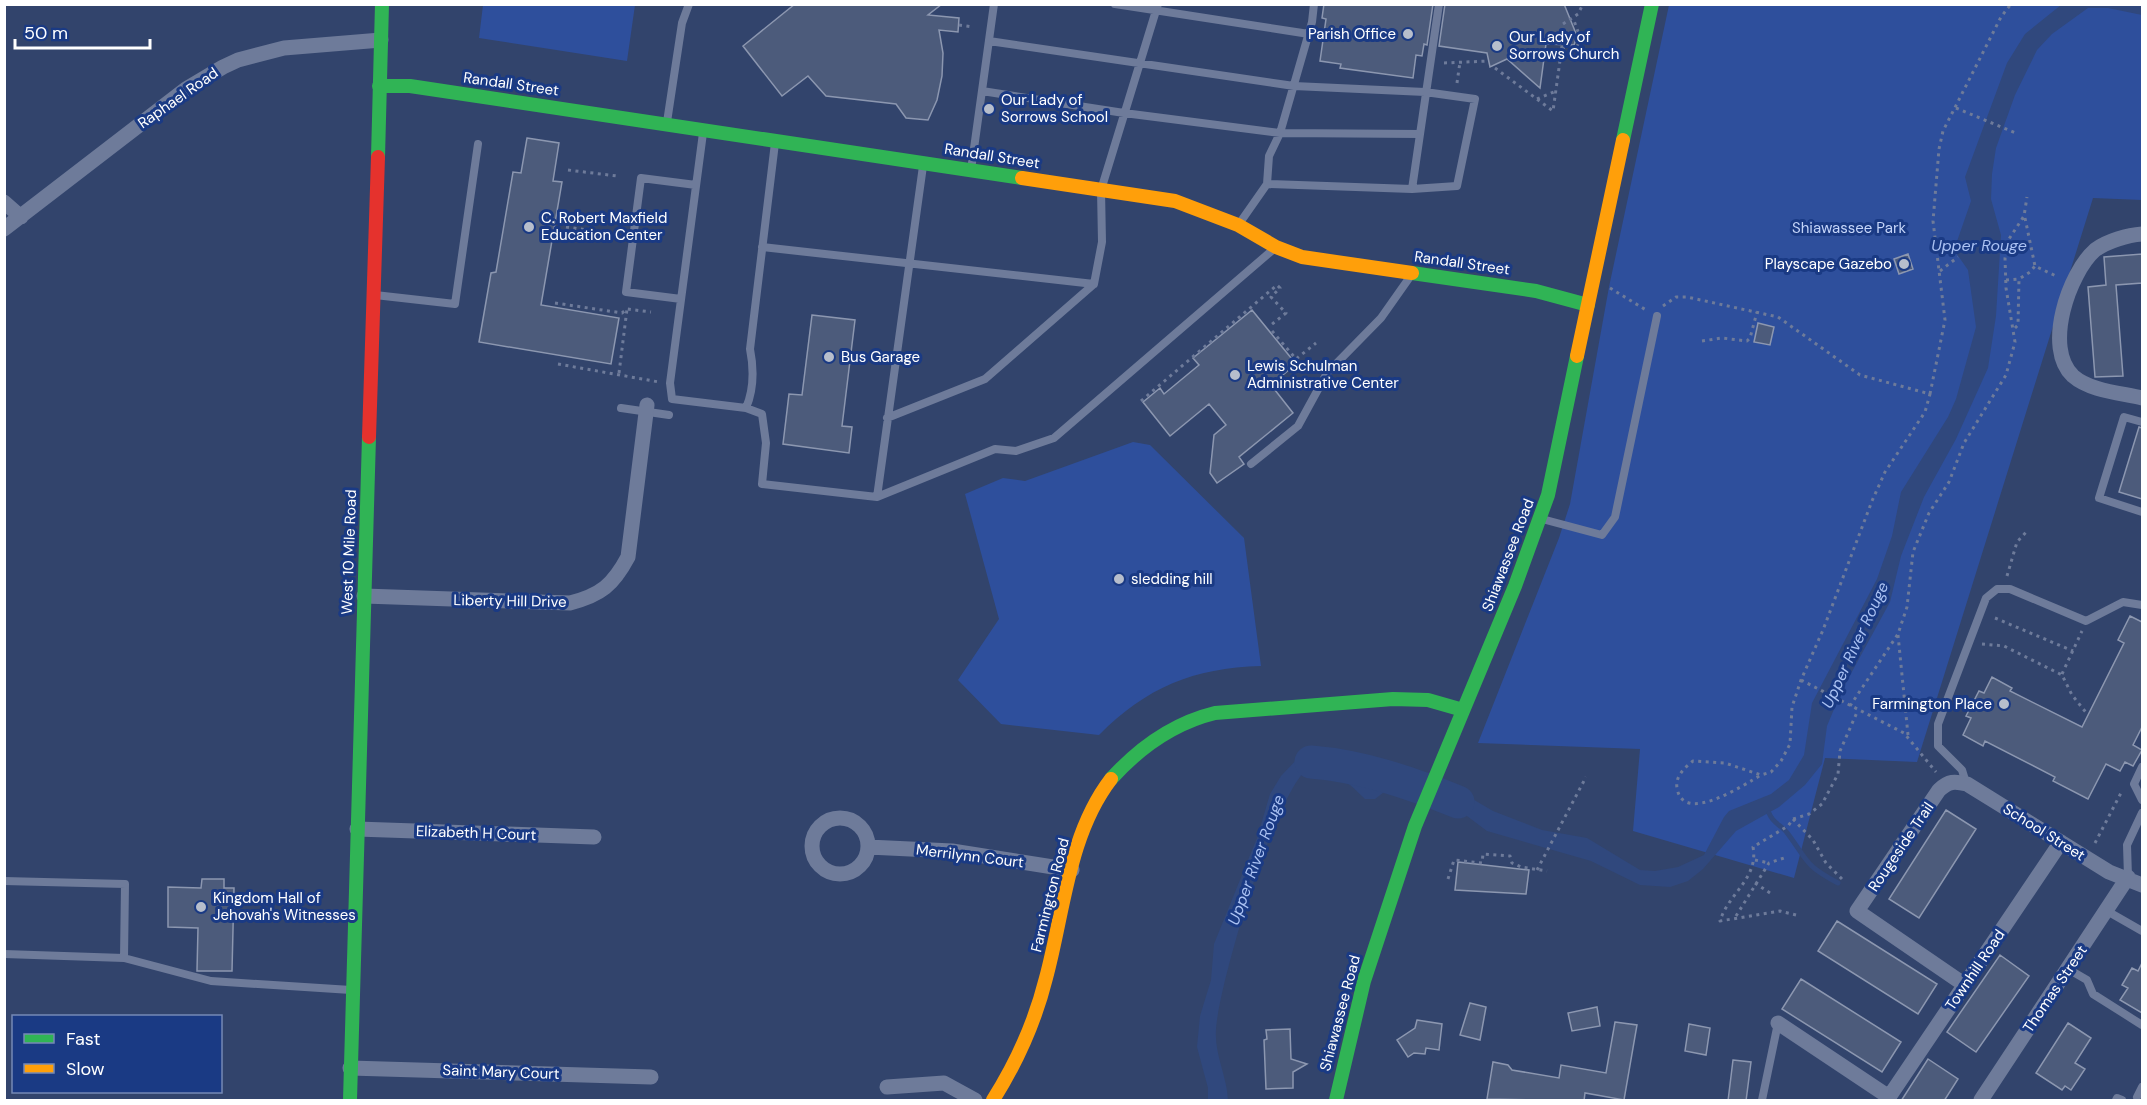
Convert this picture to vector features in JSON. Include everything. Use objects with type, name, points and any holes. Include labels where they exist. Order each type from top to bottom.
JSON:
[{"type":"street","name":"West 10 Mile Road","points":[[350,1101],[351,990],[382,4]]},
{"type":"street","name":"Shiawassee Road","points":[[1336,1101],[1364,981],[1415,826],[1540,518],[1575,375],[1652,4]]},
{"type":"street","name":"Raphael Road","points":[[4,229],[186,89],[231,63],[284,48],[381,40]]},
{"type":"street","name":"Randall Street","points":[[379,86],[410,86],[667,123],[1175,201],[1238,225],[1276,247],[1302,257],[1536,291],[1588,305]]},
{"type":"street","points":[[4,202],[21,217]]},
{"type":"street","points":[[2142,234],[2129,235],[2096,249],[2072,284],[2059,327],[2062,354],[2071,374],[2084,384],[2142,398]]},
{"type":"street","name":"Liberty Hill Drive","points":[[364,596],[570,603],[598,594],[618,576],[628,557],[647,409]]},
{"type":"street","name":"Farmington Road","points":[[993,1101],[1011,1075],[1028,1041],[1041,1003],[1072,870],[1084,831],[1105,786],[1143,749],[1178,725],[1226,711],[1345,702],[1429,700],[1463,710]]},
{"type":"street","points":[[1944,781],[1967,784]]},
{"type":"street","name":"Rougeside Trail","points":[[1944,781],[1857,911],[1965,985]]},
{"type":"street","name":"School Street","points":[[1967,784],[2109,872],[2128,877],[2142,885]]},
{"type":"street","name":"Elizabeth H Court","points":[[357,829],[594,837]]},
{"type":"street","name":"Townhill Road","points":[[1778,1023],[1888,1097],[2061,842]]},
{"type":"street","name":"Merrilynn Court","points":[[868,847],[952,851],[1072,870]]},
{"type":"street","name":"Thomas Street","points":[[1981,1101],[2128,877]]},
{"type":"street","name":"Saint Mary Court","points":[[350,1068],[651,1077]]},
{"type":"street","points":[[887,1087],[944,1083],[975,1101]]},
{"type":"lane","points":[[667,123],[682,22],[689,4]]},
{"type":"lane","points":[[971,170],[994,4]]},
{"type":"lane","points":[[1114,4],[1157,7],[1309,34]]},
{"type":"lane","points":[[1238,225],[1267,184],[1269,156],[1280,133],[1309,34],[1314,4]]},
{"type":"lane","points":[[1412,189],[1439,4]]},
{"type":"lane","points":[[887,418],[985,380],[1094,284],[1102,242],[1101,190],[1157,7]]},
{"type":"lane","points":[[989,41],[1293,86],[1425,92],[1475,99],[1457,186],[1412,189],[1267,184]]},
{"type":"lane","points":[[982,91],[1124,113],[1280,133],[1420,134]]},
{"type":"lane","points":[[704,129],[670,383],[672,399],[746,408],[762,414],[766,428],[762,484],[877,497],[995,449],[1016,451],[1054,438],[1276,247]]},
{"type":"lane","points":[[746,408],[751,397],[754,368],[750,349],[776,140]]},
{"type":"lane","points":[[374,294],[455,304],[478,144]]},
{"type":"lane","points":[[877,497],[923,163]]},
{"type":"lane","points":[[681,299],[626,292],[641,178],[696,185]]},
{"type":"lane","points":[[762,247],[1094,284]]},
{"type":"lane","points":[[1251,464],[1298,426],[1327,373],[1381,318],[1413,273]]},
{"type":"lane","points":[[1540,518],[1602,535],[1615,517],[1657,316]]},
{"type":"lane","points":[[621,408],[647,409],[669,415]]},
{"type":"lane","points":[[2142,422],[2124,417],[2099,498],[2142,512]]},
{"type":"lane","points":[[1967,784],[1962,770],[1938,746],[1938,723],[1949,688],[1986,598],[1997,589],[2010,589],[2086,621],[2123,602],[2142,605]]},
{"type":"lane","points":[[2142,767],[2134,784],[2142,800]]},
{"type":"lane","points":[[2128,877],[2127,845],[2142,813]]},
{"type":"lane","points":[[4,881],[125,884],[124,958]]},
{"type":"lane","points":[[2107,911],[2142,931]]},
{"type":"lane","points":[[4,954],[124,958],[211,981],[351,990]]},
{"type":"lane","points":[[2068,969],[2087,980],[2093,994],[2142,1025]]},
{"type":"lane","points":[[1762,1101],[1778,1023]]},
{"type":"lane","points":[[2137,1097],[2142,1087]]},
{"type":"lane","points":[[2116,1101],[2118,1098],[2122,1101]]},
{"type":"path","points":[[1563,24],[1573,18],[1583,4]]},
{"type":"path","points":[[1761,775],[1725,763],[1693,761],[1683,769],[1676,783],[1677,791],[1681,799],[1690,804],[1701,804],[1720,797],[1771,772],[1781,761],[1790,744],[1792,707],[1801,680],[1885,472],[1925,412],[1945,320],[1933,221],[1938,159],[1943,131],[2001,17],[2011,4]]},
{"type":"path","points":[[1562,49],[1578,45],[1580,37],[1573,18]]},
{"type":"path","points":[[959,25],[974,27]]},
{"type":"path","points":[[1495,68],[1553,111],[1563,39]]},
{"type":"path","points":[[1442,63],[1488,61]]},
{"type":"path","points":[[1457,83],[1460,62]]},
{"type":"path","points":[[1537,99],[1556,91]]},
{"type":"path","points":[[1956,108],[2018,134]]},
{"type":"path","points":[[568,170],[617,176]]},
{"type":"path","points":[[2027,196],[2024,216],[2036,266],[2072,284]]},
{"type":"path","points":[[1850,706],[1898,634],[1906,607],[1913,552],[1929,513],[1949,482],[1964,443],[2006,375],[2015,342],[2005,258],[2009,239],[2024,216]]},
{"type":"path","points":[[566,227],[609,233]]},
{"type":"path","points":[[1940,271],[1958,257]]},
{"type":"path","points":[[2006,280],[2019,279],[2036,266]]},
{"type":"path","points":[[2014,328],[2018,325],[2020,311],[2019,279]]},
{"type":"path","points":[[1141,401],[1277,285],[1280,288],[1271,297],[1286,313],[1271,325]]},
{"type":"path","points":[[1609,287],[1657,316],[1665,304],[1676,297],[1756,312],[1784,321],[1844,366],[1860,375],[1930,394]]},
{"type":"path","points":[[555,303],[622,313],[627,309],[651,312]]},
{"type":"path","points":[[619,373],[627,309]]},
{"type":"path","points":[[1702,341],[1722,338],[1747,340],[1752,332],[1756,312]]},
{"type":"path","points":[[1272,331],[1296,359],[1316,343]]},
{"type":"path","points":[[558,364],[670,383]]},
{"type":"path","points":[[2010,589],[2006,580],[2008,569],[2017,542],[2028,530]]},
{"type":"path","points":[[1995,618],[2073,651]]},
{"type":"path","points":[[2062,675],[2086,621]]},
{"type":"path","points":[[1898,634],[1908,737]]},
{"type":"path","points":[[1966,648],[1997,644],[2062,675],[2088,716]]},
{"type":"path","points":[[1801,680],[1908,737],[1944,781]]},
{"type":"path","points":[[1796,915],[1780,911],[1743,919],[1736,917],[1720,921],[1724,908],[1746,880],[1755,860],[1753,847],[1788,826],[1793,819],[1809,814],[1822,804],[1838,774],[1840,751],[1858,710]]},
{"type":"path","points":[[1537,870],[1586,777]]},
{"type":"path","points":[[2087,859],[2126,782]]},
{"type":"path","points":[[1793,819],[1813,840],[1826,863],[1842,879]]},
{"type":"path","points":[[1448,879],[1454,860],[1482,863],[1483,854],[1510,856],[1512,863],[1521,867],[1547,871]]},
{"type":"path","points":[[1755,860],[1769,863],[1787,857]]},
{"type":"path","points":[[1736,917],[1769,863]]},
{"type":"path","points":[[1755,884],[1770,893]]},
{"type":"green space","points":[[483,5],[635,5],[627,61],[479,38]]},
{"type":"green space","name":"Shiawassee Park","points":[[1669,5],[2142,5],[2142,200],[2093,198],[1917,762],[1825,758],[1794,878],[1633,831],[1640,749],[1478,743],[1559,538],[1570,504],[1609,287]]},
{"type":"green space","name":"sledding hill","points":[[1133,442],[1150,445],[1244,538],[1261,666],[1214,671],[1172,683],[1135,704],[1099,735],[1001,724],[958,680],[999,619],[965,494],[1003,478],[1025,481]]},
{"type":"water","name":"Upper Rouge","points":[[2061,5],[2142,5],[2142,15],[2108,8],[2088,8],[2052,34],[2037,50],[2015,95],[1996,148],[1992,174],[1991,199],[2001,235],[1996,316],[1988,368],[1956,439],[1924,497],[1901,556],[1890,602],[1842,690],[1827,726],[1822,764],[1805,785],[1779,807],[1736,831],[1703,869],[1688,881],[1670,887],[1640,885],[1591,861],[1487,831],[1467,816],[1400,793],[1384,792],[1375,799],[1365,799],[1346,782],[1331,773],[1315,769],[1306,770],[1293,788],[1279,816],[1237,934],[1219,1006],[1216,1029],[1228,1100],[1208,1100],[1208,1088],[1197,1047],[1200,1016],[1211,980],[1214,944],[1257,838],[1270,794],[1281,776],[1299,757],[1320,752],[1344,754],[1352,759],[1361,777],[1369,782],[1432,787],[1464,794],[1493,811],[1542,830],[1587,838],[1640,870],[1655,871],[1678,867],[1704,855],[1729,811],[1771,794],[1789,780],[1804,755],[1812,703],[1877,579],[1892,536],[1901,492],[1948,417],[1956,399],[1976,327],[1968,270],[1954,250],[1971,201],[1965,177],[2007,63],[2025,34]]},
{"type":"building","points":[[795,4],[942,4],[928,15],[959,18],[958,32],[939,30],[943,53],[942,76],[937,100],[928,120],[906,118],[896,104],[826,96],[808,76],[782,96],[743,46]]},
{"type":"building","points":[[1324,4],[1433,4],[1427,45],[1424,44],[1422,56],[1416,55],[1413,78],[1340,68],[1341,64],[1320,61],[1326,19],[1322,18]]},
{"type":"building","name":"Our Lady of Sorrows Church","points":[[1445,4],[1564,4],[1577,36],[1574,45],[1546,44],[1540,88],[1507,59],[1490,67],[1487,53],[1439,46]]},
{"type":"building","name":"C. Robert Maxfield Education Center","points":[[527,138],[559,143],[553,181],[562,182],[541,305],[619,318],[611,364],[479,342],[491,273],[496,272],[513,172],[521,173]]},
{"type":"building","name":"Playscape Gazebo","points":[[1908,254],[1913,269],[1899,274],[1894,259]]},
{"type":"building","points":[[2142,254],[2142,283],[2116,285],[2123,376],[2095,377],[2088,287],[2106,285],[2104,257]]},
{"type":"building","name":"Lewis Schulman Administrative Center","points":[[1252,310],[1296,364],[1271,385],[1293,413],[1239,457],[1244,464],[1217,483],[1210,473],[1214,435],[1226,425],[1209,404],[1170,436],[1143,402],[1160,388],[1164,394],[1199,365],[1193,358]]},
{"type":"building","name":"Bus Garage","points":[[812,315],[855,320],[842,426],[852,427],[849,453],[783,444],[789,394],[802,395]]},
{"type":"building","points":[[1758,323],[1774,327],[1770,345],[1754,342]]},
{"type":"building","points":[[2139,427],[2142,428],[2142,499],[2119,492]]},
{"type":"building","name":"Farmington Place","points":[[2130,616],[2142,622],[2142,727],[2133,745],[2142,750],[2133,766],[2125,762],[2120,771],[2106,764],[2088,799],[2053,781],[2055,777],[1985,741],[1983,746],[1963,735],[1971,718],[1966,716],[1979,691],[1984,693],[1992,677],[2012,688],[2010,691],[2082,727],[2124,643],[2118,640]]},
{"type":"building","points":[[1946,810],[1976,829],[1919,918],[1889,899]]},
{"type":"building","points":[[1458,862],[1529,870],[1526,894],[1455,890]]},
{"type":"building","name":"Kingdom Hall of Jehovah's Witnesses","points":[[202,879],[224,879],[224,888],[234,888],[232,971],[197,971],[198,928],[168,927],[168,887],[201,888]]},
{"type":"building","points":[[1837,921],[1937,984],[1918,1014],[1818,951]]},
{"type":"building","points":[[2000,955],[2029,976],[1976,1052],[1947,1032]]},
{"type":"building","points":[[2142,963],[2142,1013],[2120,1000],[2128,988],[2122,985],[2132,968],[2138,971]]},
{"type":"building","points":[[1801,979],[1901,1042],[1882,1072],[1782,1009]]},
{"type":"building","points":[[1470,1003],[1486,1007],[1480,1040],[1460,1035]]},
{"type":"building","points":[[1597,1007],[1600,1026],[1572,1031],[1568,1013]]},
{"type":"building","points":[[1417,1020],[1442,1024],[1439,1050],[1426,1048],[1425,1054],[1414,1053],[1408,1057],[1397,1040],[1415,1028]]},
{"type":"building","points":[[1615,1022],[1637,1025],[1624,1100],[1585,1093],[1584,1101],[1487,1099],[1493,1062],[1508,1065],[1512,1070],[1559,1078],[1561,1065],[1606,1073]]},
{"type":"building","points":[[2068,1023],[2091,1038],[2075,1063],[2085,1069],[2071,1090],[2065,1086],[2062,1090],[2036,1073]]},
{"type":"building","points":[[1689,1024],[1710,1028],[1706,1055],[1685,1051]]},
{"type":"building","points":[[1290,1029],[1291,1059],[1307,1064],[1293,1072],[1293,1088],[1266,1089],[1264,1040],[1267,1039],[1266,1030]]},
{"type":"building","points":[[1928,1059],[1958,1079],[1944,1101],[1901,1101]]},
{"type":"building","points":[[1733,1060],[1751,1062],[1746,1101],[1728,1101]]},
{"type":"waterway","name":"Upper River Rouge","points":[[1311,762],[1349,767],[1386,776],[1458,802]]},
{"type":"waterway","points":[[1769,813],[1773,820],[1786,831],[1808,862],[1819,872],[1838,883]]},
{"type":"traffic: fast","points":[[378,157],[382,4]]},
{"type":"traffic: fast","points":[[1623,140],[1652,4]]},
{"type":"traffic: fast","points":[[379,86],[410,86],[1022,178]]},
{"type":"traffic: fast","points":[[1412,273],[1536,291],[1588,305]]},
{"type":"traffic: fast","points":[[1336,1100],[1364,981],[1415,826],[1515,586],[1548,495],[1577,356]]},
{"type":"traffic: fast","points":[[350,1100],[369,437]]},
{"type":"traffic: fast","points":[[1111,779],[1122,767],[1158,738],[1186,723],[1215,713],[1393,699],[1428,700],[1463,710]]},
{"type":"traffic: slow","points":[[1577,356],[1623,140]]},
{"type":"traffic: slow","points":[[1022,178],[1175,201],[1238,225],[1276,247],[1302,257],[1412,273]]},
{"type":"traffic: slow","points":[[993,1100],[1010,1071],[1031,1026],[1042,994],[1076,849],[1085,824],[1111,779]]},
{"type":"traffic: jam","points":[[369,437],[378,157]]},
{"type":"place","name":"Parish Office","points":[[1408,34]]},
{"type":"place","name":"Our Lady of Sorrows Church","points":[[1497,46]]},
{"type":"place","name":"Our Lady of Sorrows School","points":[[989,109]]},
{"type":"place","name":"C. Robert Maxfield Education Center","points":[[529,227]]},
{"type":"place","name":"Playscape Gazebo","points":[[1904,264]]},
{"type":"place","name":"Bus Garage","points":[[829,357]]},
{"type":"place","name":"Lewis Schulman Administrative Center","points":[[1235,375]]},
{"type":"place","name":"sledding hill","points":[[1119,579]]},
{"type":"place","name":"Farmington Place","points":[[2004,704]]},
{"type":"place","name":"Kingdom Hall of Jehovah's Witnesses","points":[[201,907]]}]
